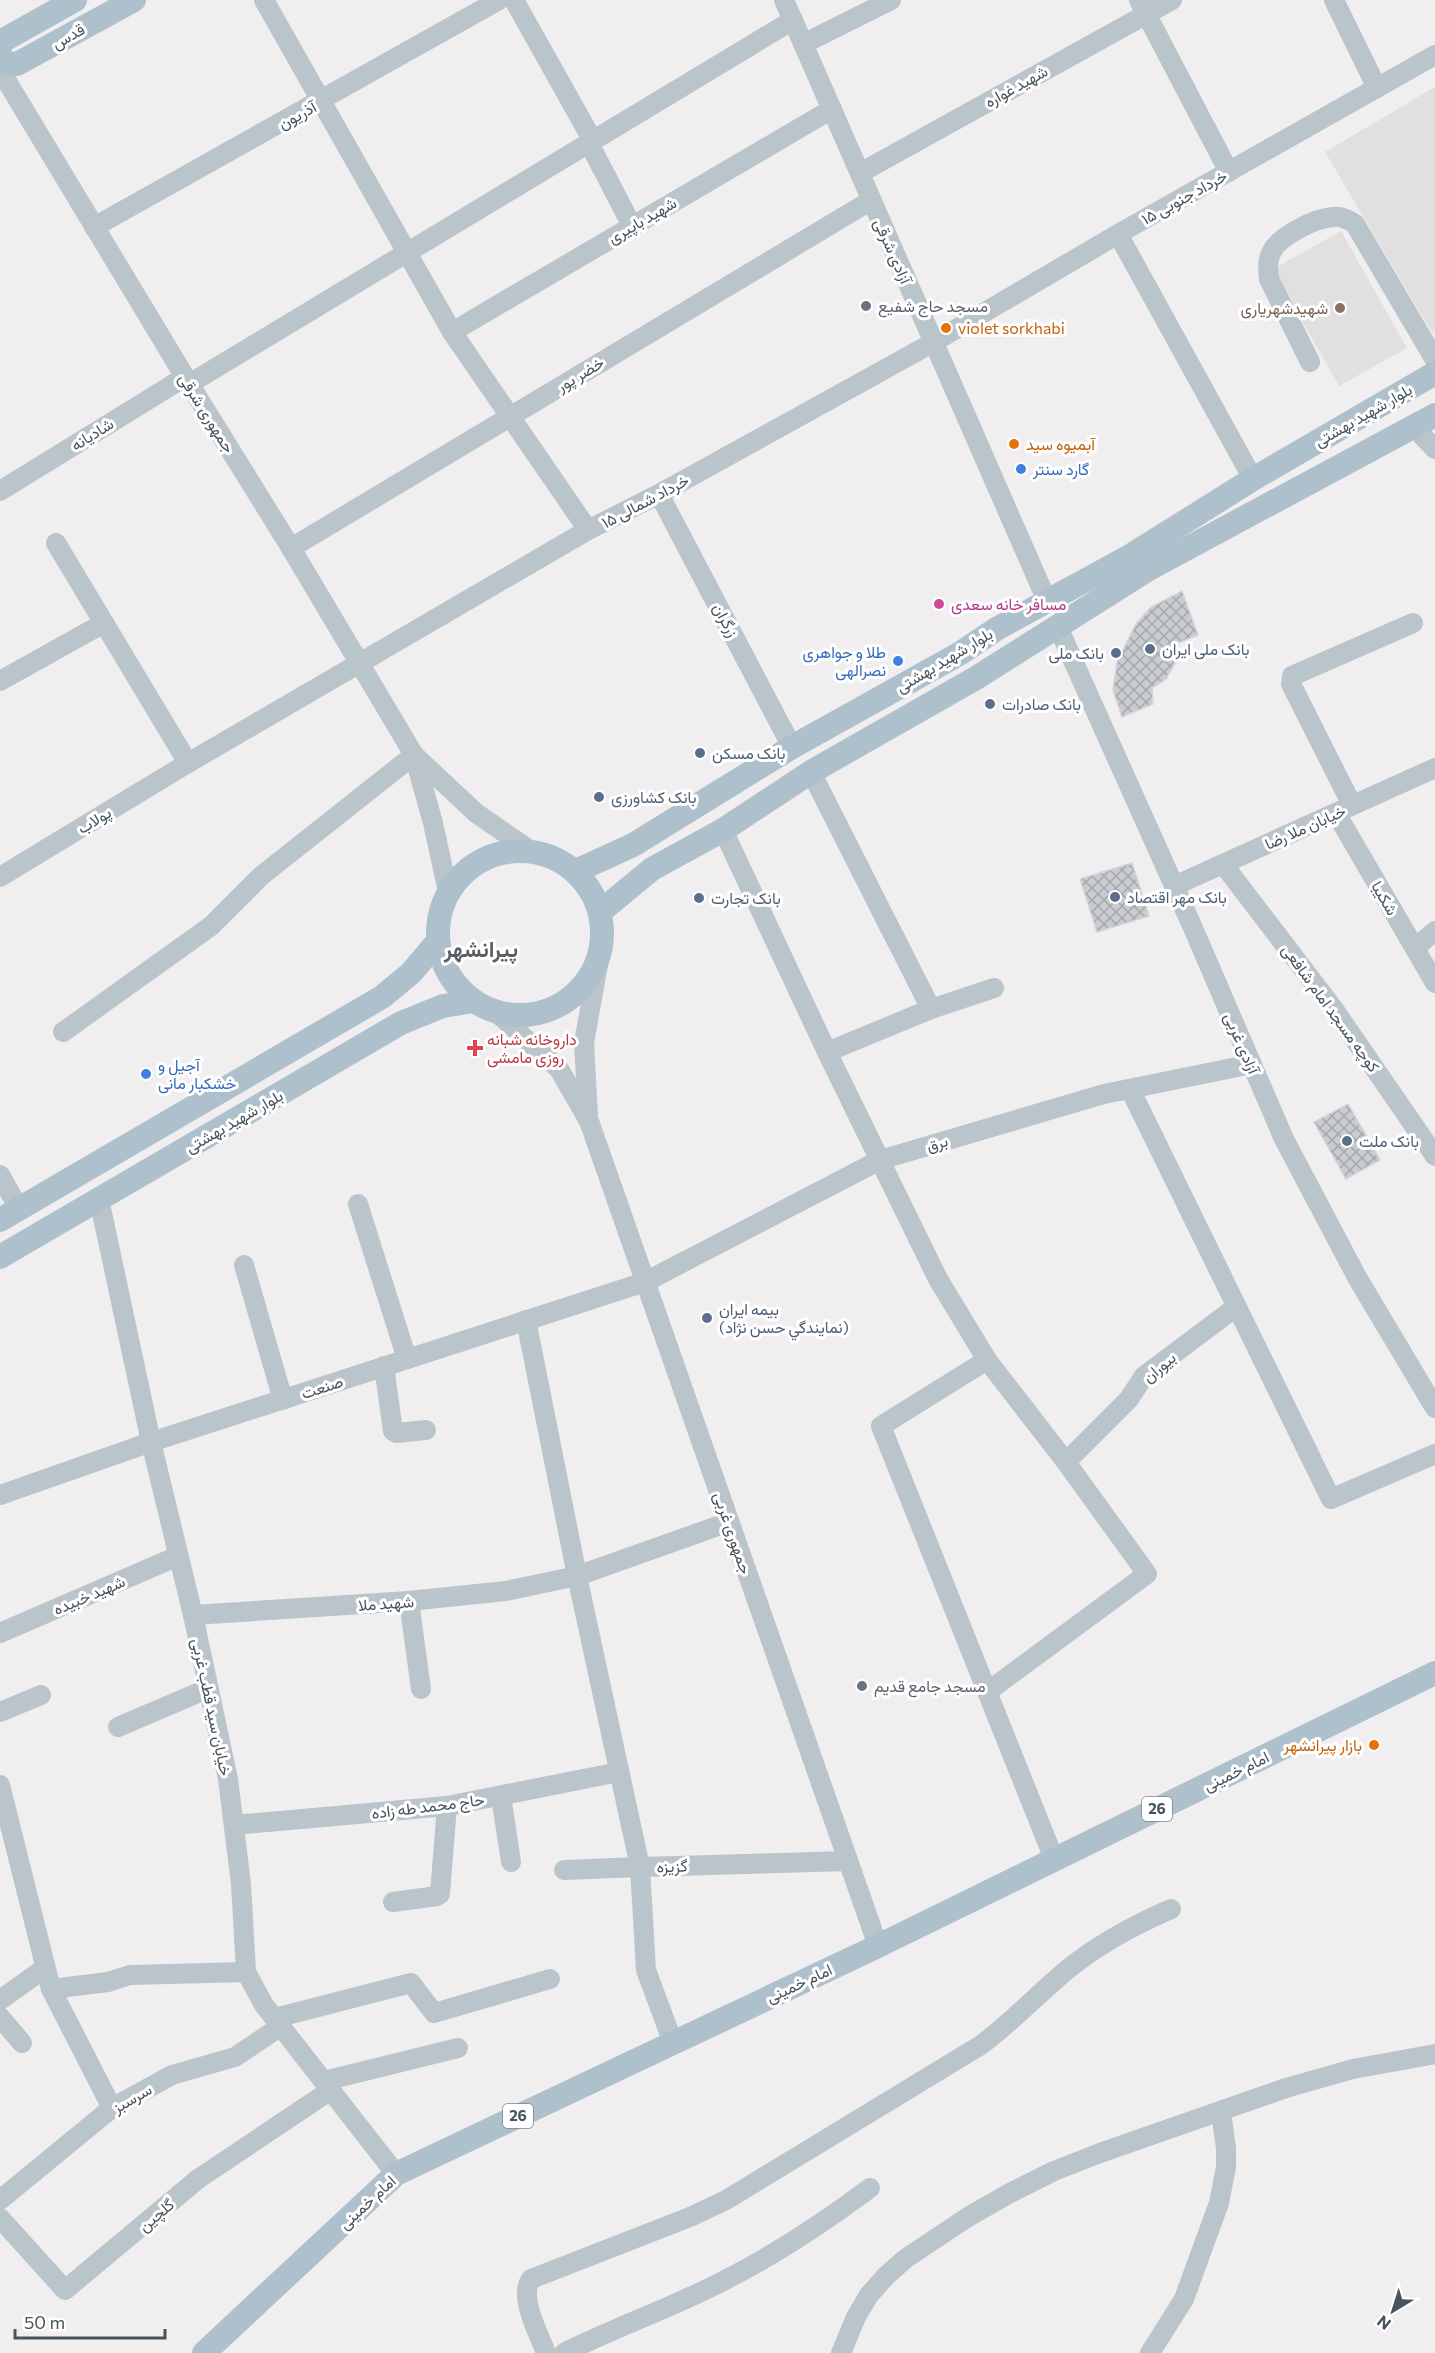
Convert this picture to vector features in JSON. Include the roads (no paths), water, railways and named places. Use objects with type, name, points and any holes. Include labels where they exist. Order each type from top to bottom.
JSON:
[{"type":"main road","name":"قدس","points":[[0,48],[2,41],[75,0]]},
{"type":"main road","name":"قدس","points":[[0,63],[17,64],[134,0]]},
{"type":"main road","name":"بلوار شهید بهشتی","points":[[576,871],[633,845],[792,747],[1130,556],[1253,479],[1435,373]]},
{"type":"main road","name":"بلوار شهید بهشتی","points":[[600,912],[652,869],[723,830],[812,772],[976,678],[1146,570],[1435,414]]},
{"type":"main road","points":[[506,851],[531,851],[555,858],[576,871],[591,890],[600,912],[603,936],[599,959],[590,978],[576,994],[558,1006],[538,1014],[516,1015],[484,1006],[456,985],[444,964],[438,941],[439,916],[448,892],[463,872],[483,858],[506,851]]},
{"type":"main road","name":"بلوار شهید بهشتی","points":[[9,1214],[382,997],[411,974],[438,941]]},
{"type":"main road","name":"بلوار شهید بهشتی","points":[[0,1257],[401,1023],[443,1006],[484,1006]]},
{"type":"main road","name":"امام خمینی","points":[[204,2353],[396,2174],[878,1946],[1435,1673]]},
{"type":"street","points":[[264,0],[452,332],[588,530]]},
{"type":"street","name":"آذریون","points":[[94,227],[321,102],[499,0]]},
{"type":"street","points":[[514,0],[591,142],[632,226]]},
{"type":"street","name":"آزادی شرقی","points":[[784,0],[1047,601]]},
{"type":"street","points":[[803,44],[891,0]]},
{"type":"street","name":"شهید غواره","points":[[860,173],[1143,7],[1172,0]]},
{"type":"street","points":[[1334,0],[1377,88]]},
{"type":"street","points":[[1143,7],[1229,172]]},
{"type":"street","name":"شادیانه","points":[[0,491],[406,253],[793,20]]},
{"type":"street","name":"۱۵ خرداد جنوبی","points":[[934,342],[1118,234],[1435,55]]},
{"type":"street","name":"جمهوری شرقی","points":[[0,70],[187,381],[291,548],[414,755]]},
{"type":"street","name":"شهید باپیری","points":[[452,332],[832,109]]},
{"type":"street","name":"خضر پور","points":[[291,548],[870,201]]},
{"type":"street","points":[[1310,362],[1269,279],[1267,267],[1272,250],[1285,237],[1307,225],[1333,216],[1355,224],[1435,360]]},
{"type":"street","points":[[1118,234],[1253,479]]},
{"type":"street","name":"۱۵ خرداد شمالی","points":[[188,763],[588,530],[659,494],[934,342]]},
{"type":"street","points":[[1414,427],[1435,449]]},
{"type":"street","name":"زرگران","points":[[659,494],[792,747]]},
{"type":"street","points":[[56,543],[188,763]]},
{"type":"street","points":[[0,681],[104,623]]},
{"type":"street","name":"شکیبا","points":[[1413,623],[1292,676],[1291,684],[1344,809],[1414,948],[1435,983]]},
{"type":"street","name":"آزادی غربی","points":[[1058,627],[1284,1139],[1358,1279],[1435,1408]]},
{"type":"street","points":[[414,755],[476,813],[531,851]]},
{"type":"street","points":[[414,755],[433,823],[448,892]]},
{"type":"street","points":[[63,1032],[211,926],[261,876],[414,755]]},
{"type":"street","name":"پولاب","points":[[0,877],[188,763]]},
{"type":"street","name":"خیابان ملا رضا","points":[[1174,886],[1435,768]]},
{"type":"street","points":[[812,772],[931,1009]]},
{"type":"street","points":[[723,830],[827,1052],[938,1280],[987,1360],[1066,1462],[1147,1574],[987,1692]]},
{"type":"street","name":"کوچه مسجد امام شافعی","points":[[1223,864],[1333,1008],[1435,1156]]},
{"type":"street","points":[[1414,948],[1435,931]]},
{"type":"street","points":[[589,1121],[584,1043],[599,959]]},
{"type":"street","points":[[827,1052],[931,1009],[994,988]]},
{"type":"street","points":[[484,1006],[559,1069],[589,1121]]},
{"type":"street","name":"برق","points":[[645,1282],[880,1160],[1104,1094],[1252,1064]]},
{"type":"street","points":[[1130,1089],[1331,1499],[1435,1454]]},
{"type":"street","name":"جمهوری غربی","points":[[589,1121],[878,1946]]},
{"type":"street","points":[[0,1175],[9,1214]]},
{"type":"street","name":"خیابان سید قطب غربی","points":[[99,1199],[151,1443],[193,1615],[228,1779],[241,1884],[246,1972],[264,2005],[396,2174]]},
{"type":"street","points":[[358,1204],[407,1359]]},
{"type":"street","points":[[244,1265],[283,1400]]},
{"type":"street","name":"صنعت","points":[[0,1495],[384,1366],[645,1282]]},
{"type":"street","name":"بیوران","points":[[1066,1462],[1129,1399],[1144,1376],[1236,1307]]},
{"type":"street","points":[[526,1320],[577,1576],[640,1867],[564,1870]]},
{"type":"street","points":[[987,1360],[881,1426],[1054,1859]]},
{"type":"street","points":[[384,1366],[393,1431],[396,1433],[426,1430]]},
{"type":"street","name":"شهید ملا","points":[[193,1615],[409,1601],[506,1591],[577,1576],[729,1522]]},
{"type":"street","name":"شهید خبیده","points":[[0,1634],[178,1556]]},
{"type":"street","points":[[409,1601],[421,1689]]},
{"type":"street","points":[[118,1727],[207,1689]]},
{"type":"street","points":[[0,1712],[41,1695]]},
{"type":"street","name":"حاج محمد طه زاده","points":[[234,1825],[447,1806],[620,1772]]},
{"type":"street","points":[[0,1785],[51,1989],[112,2108]]},
{"type":"street","points":[[501,1796],[511,1862]]},
{"type":"street","points":[[393,1902],[440,1894],[447,1806]]},
{"type":"street","name":"گزیزه","points":[[673,2043],[646,1970],[640,1867],[848,1861]]},
{"type":"street","points":[[546,2353],[526,2297],[527,2284],[531,2279],[690,2217],[760,2181],[981,2045],[1092,1951],[1117,1935],[1171,1908]]},
{"type":"street","points":[[0,2000],[45,1968]]},
{"type":"street","points":[[51,1989],[108,1982],[130,1975],[246,1972]]},
{"type":"street","name":"سرسبز","points":[[0,2200],[112,2108],[172,2075],[235,2057],[278,2022],[411,1983],[434,2013],[550,1979]]},
{"type":"street","points":[[0,2017],[22,2043]]},
{"type":"street","points":[[327,2086],[458,2048]]},
{"type":"street","points":[[841,2353],[856,2317],[869,2295],[886,2276],[905,2259],[968,2217],[1010,2193],[1054,2171],[1100,2153],[1253,2099],[1319,2078],[1435,2054]]},
{"type":"street","name":"گلچین","points":[[0,2218],[66,2290],[198,2179],[327,2086]]},
{"type":"street","points":[[1150,2353],[1184,2299],[1223,2185],[1226,2148],[1221,2112]]},
{"type":"street","points":[[564,2353],[684,2300],[752,2266],[799,2238],[870,2188]]},
{"type":"street","points":[[1134,2353],[1199,2260]]},
{"type":"place","name":"مسجد حاج شفیع","points":[[866,306]]},
{"type":"place","name":"شهیدشهریاری","points":[[1340,308]]},
{"type":"place","name":"violet sorkhabi","points":[[946,328]]},
{"type":"place","name":"آبمیوه سید","points":[[1014,444]]},
{"type":"place","name":"گارد سنتر","points":[[1021,469]]},
{"type":"place","name":"مسافر خانه سعدی","points":[[939,604]]},
{"type":"place","name":"بانک ملی ایران","points":[[1150,649]]},
{"type":"place","name":"بانک ملی","points":[[1116,653]]},
{"type":"place","name":"طلا و جواهری نصرالهی","points":[[898,661]]},
{"type":"place","name":"بانک صادرات","points":[[990,704]]},
{"type":"place","name":"بانک مسکن","points":[[700,753]]},
{"type":"place","name":"بانک کشاورزی","points":[[599,797]]},
{"type":"place","name":"بانک مهر اقتصاد","points":[[1115,897]]},
{"type":"place","name":"بانک تجارت","points":[[699,898]]},
{"type":"place","name":"داروخانه شبانه روزی مامشی","points":[[475,1048]]},
{"type":"place","name":"آجیل و خشکبار مانی","points":[[146,1074]]},
{"type":"place","name":"بانک ملت","points":[[1347,1141]]},
{"type":"place","name":"بيمه ايران (نمايندگي حسن نژاد)","points":[[707,1318]]},
{"type":"place","name":"مسجد جامع قدیم","points":[[862,1686]]},
{"type":"place","name":"بازار پیرانشهر","points":[[1374,1745]]},
{"type":"district","name":"پیرانشهر","points":[[481,949]]}]
